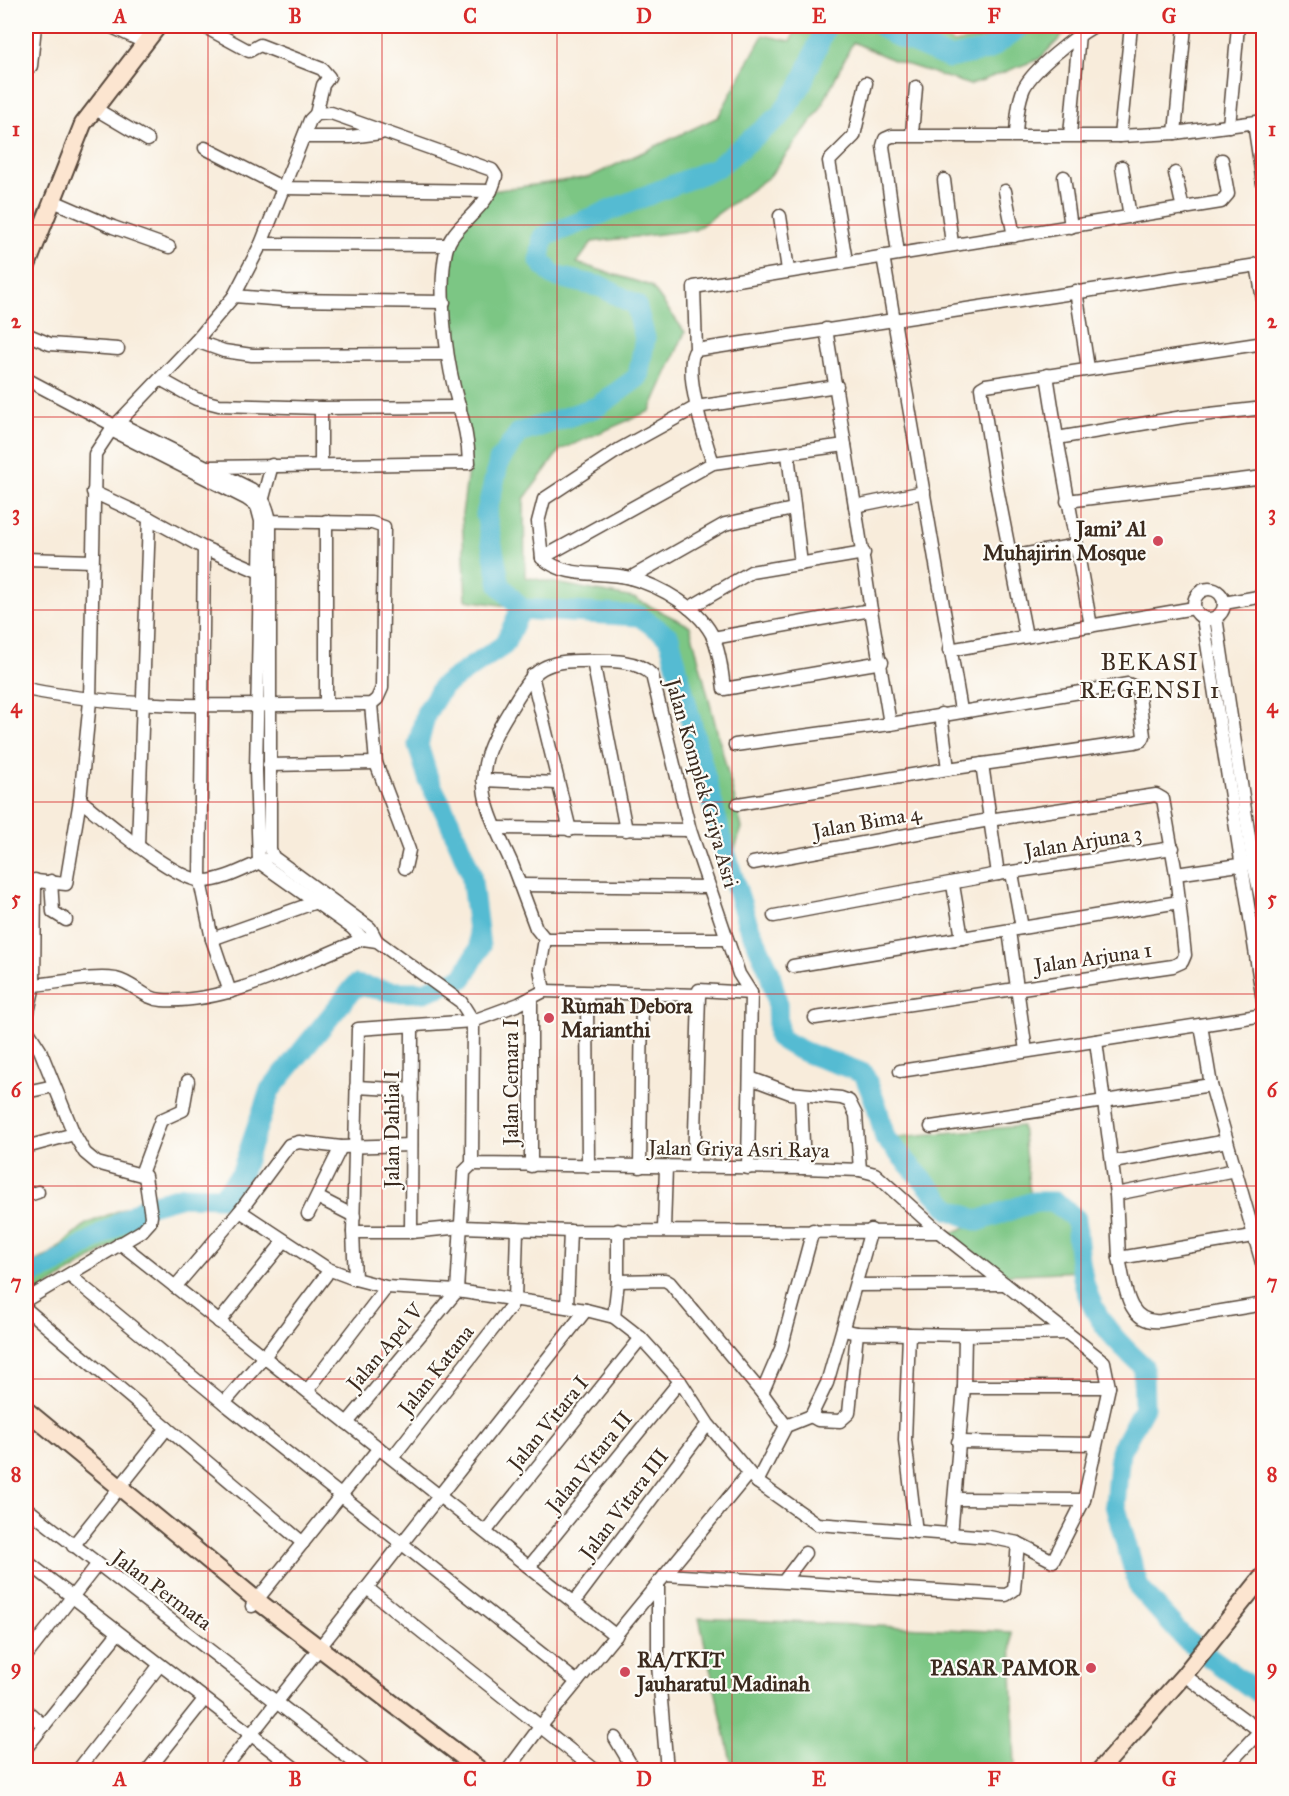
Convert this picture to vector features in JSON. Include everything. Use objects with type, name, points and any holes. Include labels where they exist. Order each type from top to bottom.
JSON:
[{"type":"street","points":[[31,66],[35,26]]},
{"type":"street","points":[[110,26],[144,42]]},
{"type":"street","points":[[26,268],[77,136],[94,108],[158,26]]},
{"type":"street","points":[[26,1021],[34,985],[30,880],[66,884],[80,800],[90,701],[94,458],[115,426],[196,341],[234,296],[261,244],[310,120],[316,114],[323,85],[329,77],[322,69],[260,45],[249,51],[203,26]]},
{"type":"street","points":[[1016,134],[1025,87],[1079,34],[1094,26]]},
{"type":"street","points":[[1120,136],[1131,26]]},
{"type":"street","points":[[1175,133],[1185,26]]},
{"type":"street","points":[[1228,126],[1238,26]]},
{"type":"street","points":[[1070,135],[1079,34]]},
{"type":"street","points":[[846,261],[829,161],[854,136],[866,83]]},
{"type":"street","points":[[912,134],[916,87]]},
{"type":"street","points":[[94,108],[148,140]]},
{"type":"street","points":[[209,467],[469,463],[468,433],[447,354],[444,302],[448,245],[491,191],[496,176],[488,167],[331,113],[316,114]]},
{"type":"street","points":[[898,253],[884,151],[884,143],[888,137],[912,134],[1120,136],[1175,133],[1259,122],[1263,191]]},
{"type":"street","points":[[305,137],[350,137],[386,132]]},
{"type":"street","points":[[205,148],[283,188],[491,191]]},
{"type":"street","points":[[713,463],[696,407],[692,358],[696,350],[694,287],[788,270],[1183,209],[1226,200],[1228,194],[1222,160]]},
{"type":"street","points":[[1122,167],[1130,217]]},
{"type":"street","points":[[1176,173],[1183,209]]},
{"type":"street","points":[[1064,177],[1071,227]]},
{"type":"street","points":[[944,180],[952,244]]},
{"type":"street","points":[[1005,191],[1014,236]]},
{"type":"street","points":[[51,200],[113,227],[169,247]]},
{"type":"street","points":[[780,216],[788,270]]},
{"type":"street","points":[[261,244],[448,245]]},
{"type":"street","points":[[884,256],[961,710]]},
{"type":"street","points":[[696,350],[1260,264],[1263,306]]},
{"type":"street","points":[[1076,291],[1088,368]]},
{"type":"street","points":[[234,296],[285,300],[444,302]]},
{"type":"street","points":[[826,329],[864,553],[871,610],[882,662],[890,724]]},
{"type":"street","points":[[26,334],[50,344],[118,349]]},
{"type":"street","points":[[196,341],[224,351],[252,355],[447,354]]},
{"type":"street","points":[[1026,636],[981,391],[986,385],[1263,343]]},
{"type":"street","points":[[1047,375],[1067,501],[1091,626]]},
{"type":"street","points":[[26,379],[253,502],[266,521],[260,572],[264,704],[269,765],[270,849],[273,857],[370,928],[377,942]]},
{"type":"street","points":[[160,379],[211,404],[321,408],[460,407]]},
{"type":"street","points":[[837,386],[696,407],[620,449],[550,493],[539,512],[542,558],[553,567],[574,573],[630,578],[668,594],[689,608],[713,638],[724,689],[882,662]]},
{"type":"street","points":[[321,408],[321,464]]},
{"type":"street","points":[[1057,438],[1183,417],[1263,408]]},
{"type":"street","points":[[115,426],[209,467],[263,498]]},
{"type":"street","points":[[542,558],[713,463],[845,445]]},
{"type":"street","points":[[788,454],[801,564]]},
{"type":"street","points":[[259,862],[256,770],[264,704],[266,521],[263,498],[272,465]]},
{"type":"street","points":[[1067,501],[1263,477]]},
{"type":"street","points":[[93,492],[149,518],[204,548],[260,572]]},
{"type":"street","points":[[855,506],[924,492]]},
{"type":"street","points":[[630,578],[725,524],[793,509]]},
{"type":"street","points":[[138,846],[149,518]]},
{"type":"street","points":[[26,689],[90,701],[144,704],[371,704],[377,699],[382,688],[384,529],[377,523],[266,521]]},
{"type":"street","points":[[326,704],[327,521]]},
{"type":"street","points":[[1010,557],[1077,545]]},
{"type":"street","points":[[204,548],[200,881],[213,939],[230,992]]},
{"type":"street","points":[[689,608],[743,575],[864,553]]},
{"type":"street","points":[[26,559],[92,561]]},
{"type":"street","points":[[1224,603],[1217,591],[1202,590],[1193,601],[1194,608],[1203,618],[1263,1007]]},
{"type":"street","points":[[1224,603],[1263,596]]},
{"type":"street","points":[[1224,603],[1216,617],[1253,863],[1263,912]]},
{"type":"street","points":[[949,650],[1194,608]]},
{"type":"street","points":[[713,638],[871,610]]},
{"type":"street","points":[[1203,618],[1216,617]]},
{"type":"street","name":"Jalan Komplek Griya Asri","points":[[532,675],[541,668],[560,661],[628,663],[652,675],[690,830],[739,974],[751,993],[748,1168]]},
{"type":"street","points":[[593,661],[626,830]]},
{"type":"street","points":[[532,675],[492,741],[483,780],[484,795],[496,828],[536,928],[545,939],[540,969],[544,991]]},
{"type":"street","points":[[532,675],[570,830]]},
{"type":"street","points":[[735,745],[890,724],[961,710],[1128,684],[1137,688],[1144,736],[1141,741],[948,768],[738,804]]},
{"type":"street","points":[[371,704],[376,763],[409,850],[405,868]]},
{"type":"street","points":[[941,714],[948,768]]},
{"type":"street","points":[[269,765],[376,763]]},
{"type":"street","points":[[982,764],[998,874]]},
{"type":"street","points":[[483,780],[557,783]]},
{"type":"street","name":"Jalan Bima 4","points":[[753,863],[989,820],[1156,795],[1163,800],[1173,848],[1185,955],[1182,962],[1173,966]]},
{"type":"street","points":[[80,800],[138,846],[185,875],[200,881],[215,880],[273,857]]},
{"type":"street","points":[[496,828],[690,830]]},
{"type":"street","name":"Jalan Arjuna 3","points":[[774,916],[953,885],[998,874],[1173,848]]},
{"type":"street","points":[[259,862],[363,939],[377,942],[461,1002],[473,1021],[472,1164],[464,1172],[462,1227],[455,1294]]},
{"type":"street","points":[[1176,874],[1253,863]]},
{"type":"street","points":[[1012,873],[1018,988],[1026,1051]]},
{"type":"street","points":[[51,881],[53,912],[66,920]]},
{"type":"street","points":[[520,885],[709,887]]},
{"type":"street","points":[[953,885],[962,938]]},
{"type":"street","points":[[213,939],[316,902]]},
{"type":"street","points":[[793,966],[1179,902]]},
{"type":"street","points":[[34,985],[116,979],[129,984],[150,998],[194,1000],[230,992],[363,939],[370,928]]},
{"type":"street","points":[[545,939],[727,939]]},
{"type":"street","name":"Jalan Arjuna 1","points":[[815,1018],[1173,966]]},
{"type":"street","points":[[694,1167],[699,990],[751,993]]},
{"type":"street","points":[[355,1279],[353,1232],[358,1029],[473,1021],[544,991],[699,995]]},
{"type":"street","points":[[587,993],[588,1166]]},
{"type":"street","points":[[640,1167],[642,994]]},
{"type":"street","name":"Jalan Cemara I","points":[[531,998],[531,1166]]},
{"type":"street","points":[[900,1071],[1263,1015]]},
{"type":"street","points":[[1201,1025],[1211,1084],[1263,1270]]},
{"type":"street","name":"Jalan Dahlia I","points":[[411,1232],[412,1026]]},
{"type":"street","points":[[26,1028],[40,1050],[74,1134],[85,1153],[97,1163],[141,1174]]},
{"type":"street","points":[[1096,1041],[1113,1162],[1119,1258],[1129,1301],[1138,1316],[1144,1320],[1161,1321],[1263,1304]]},
{"type":"street","points":[[750,1078],[801,1095],[841,1098],[851,1104],[856,1115],[860,1170]]},
{"type":"street","points":[[26,1300],[146,1228],[151,1216],[148,1188],[141,1174],[161,1119],[183,1110],[188,1081]]},
{"type":"street","points":[[931,1127],[1211,1084]]},
{"type":"street","points":[[26,1092],[54,1086]]},
{"type":"street","points":[[356,1087],[412,1090]]},
{"type":"street","points":[[801,1095],[804,1168]]},
{"type":"street","points":[[26,1147],[74,1134]]},
{"type":"street","points":[[1113,1162],[1227,1141]]},
{"type":"street","points":[[175,1287],[240,1210],[289,1145],[299,1142],[341,1147],[411,1145]]},
{"type":"street","points":[[308,1214],[341,1147]]},
{"type":"street","name":"Jalan Griya Asri Raya","points":[[472,1164],[804,1168],[860,1170],[881,1177],[939,1232],[1104,1362],[1109,1387]]},
{"type":"street","points":[[664,1229],[666,1167]]},
{"type":"street","points":[[1116,1194],[1235,1170]]},
{"type":"street","points":[[317,1197],[354,1216]]},
{"type":"street","points":[[240,1210],[328,1269],[355,1279],[386,1287],[455,1294],[513,1304],[567,1307],[614,1317],[641,1338],[680,1381],[708,1424],[757,1482],[817,1524],[989,1537],[1018,1543],[1053,1561],[1084,1500],[1109,1387],[964,1387]]},
{"type":"street","points":[[353,1232],[411,1232],[462,1227],[570,1231],[664,1229],[939,1232]]},
{"type":"street","points":[[513,1304],[517,1228]]},
{"type":"street","points":[[614,1317],[618,1281],[618,1230]]},
{"type":"street","points":[[762,1393],[781,1349],[813,1230]]},
{"type":"street","points":[[757,1482],[786,1426],[811,1416],[827,1383],[871,1230]]},
{"type":"street","points":[[567,1307],[570,1231]]},
{"type":"street","points":[[1119,1258],[1253,1236]]},
{"type":"street","points":[[120,1243],[616,1636]]},
{"type":"street","points":[[219,1322],[281,1245]]},
{"type":"street","points":[[69,1275],[224,1403],[577,1682]]},
{"type":"street","points":[[224,1403],[264,1357],[326,1275]]},
{"type":"street","points":[[618,1281],[665,1280],[670,1283],[762,1393],[786,1426]]},
{"type":"street","points":[[856,1285],[1005,1284]]},
{"type":"street","points":[[307,1391],[383,1292]]},
{"type":"street","name":"Jalan Apel V","points":[[347,1423],[455,1294]]},
{"type":"street","name":"Jalan Katana","points":[[392,1458],[513,1304]]},
{"type":"street","points":[[26,1309],[303,1543]]},
{"type":"street","points":[[224,1770],[586,1310]]},
{"type":"street","points":[[843,1330],[857,1333],[965,1335],[1066,1333]]},
{"type":"street","points":[[811,1416],[818,1420],[840,1421],[849,1413],[857,1333]]},
{"type":"street","points":[[909,1334],[905,1440],[916,1532]]},
{"type":"street","points":[[951,1535],[964,1387],[965,1335]]},
{"type":"street","name":"Jalan Vitara I","points":[[485,1532],[641,1338]]},
{"type":"street","name":"Jalan Vitara II","points":[[529,1567],[680,1381]]},
{"type":"street","points":[[26,1410],[118,1491]]},
{"type":"street","points":[[26,1420],[118,1491],[254,1603],[405,1719],[466,1770]]},
{"type":"street","points":[[73,1546],[167,1428]]},
{"type":"street","name":"Jalan Vitara III","points":[[574,1602],[704,1429]]},
{"type":"street","points":[[958,1442],[1095,1444]]},
{"type":"street","points":[[254,1603],[379,1448]]},
{"type":"street","points":[[508,1770],[540,1727],[744,1479]]},
{"type":"street","points":[[955,1498],[1084,1500]]},
{"type":"street","name":"Jalan Permata","points":[[26,1508],[364,1770]]},
{"type":"street","points":[[662,1579],[784,1581],[1006,1595],[1014,1590],[1018,1543]]},
{"type":"street","points":[[784,1581],[805,1553]]},
{"type":"street","points":[[26,1561],[203,1701],[297,1770]]},
{"type":"street","points":[[26,1656],[30,1640],[72,1597],[97,1565]]},
{"type":"street","points":[[1100,1770],[1200,1657],[1263,1575]]},
{"type":"street","points":[[662,1579],[658,1665],[667,1770]]},
{"type":"street","points":[[367,1588],[595,1770]]},
{"type":"street","points":[[26,1748],[118,1634]]},
{"type":"street","points":[[78,1770],[159,1666]]},
{"type":"street","points":[[1184,1676],[1262,1731],[1223,1770]]},
{"type":"street","points":[[147,1770],[203,1701]]},
{"type":"street","points":[[26,1710],[44,1726]]},
{"type":"street","points":[[405,1719],[480,1770]]},
{"type":"street","points":[[615,1738],[634,1770]]},
{"type":"street","points":[[1239,1753],[1239,1770]]},
{"type":"green space","points":[[797,26],[923,26],[953,43],[997,36],[1008,26],[1073,26],[1039,59],[970,85],[893,60],[853,42],[819,111],[770,176],[695,230],[592,242],[577,263],[651,286],[685,332],[650,411],[560,450],[524,499],[525,577],[634,598],[690,626],[742,828],[729,866],[669,636],[639,616],[584,617],[466,600],[462,514],[469,463],[444,302],[451,239],[491,191],[590,177],[718,117],[763,35],[791,41]]},
{"type":"green space","points":[[1022,1126],[1031,1202],[1055,1202],[1076,1219],[1080,1271],[999,1275],[945,1237],[977,1221],[949,1209],[885,1138]]},
{"type":"green space","points":[[149,1198],[150,1222],[26,1300],[26,1265],[50,1255],[86,1224]]},
{"type":"green space","points":[[699,1618],[1011,1632],[1015,1770],[733,1770]]},
{"type":"waterway","points":[[26,1276],[50,1267],[147,1206],[183,1196],[222,1197],[241,1174],[270,1090],[356,985],[394,992],[424,992],[463,978],[480,947],[471,873],[449,820],[429,781],[418,745],[426,713],[443,686],[504,645],[521,609],[500,585],[486,515],[499,461],[519,433],[597,407],[638,377],[645,338],[636,305],[602,287],[554,276],[540,261],[543,237],[716,168],[781,115],[800,87],[826,26]]},
{"type":"waterway","points":[[881,26],[893,34],[949,58],[988,50],[1021,26]]},
{"type":"waterway","points":[[521,609],[639,616],[669,637],[723,845],[747,922],[769,970],[777,1001],[778,1037],[809,1054],[864,1074],[877,1107],[885,1138],[949,1209],[978,1221],[1033,1202],[1055,1202],[1076,1219],[1081,1266],[1090,1301],[1110,1332],[1143,1366],[1144,1407],[1120,1452],[1115,1505],[1139,1588],[1185,1639],[1264,1697]]},
{"type":"place","name":"Jami' Al Muhajirin Mosque","points":[[1158,541]]},
{"type":"place","name":"Rumah Debora Marianthi","points":[[549,1018]]},
{"type":"place","name":"PASAR PAMOR","points":[[1091,1668]]},
{"type":"place","name":"RA/TKIT Jauharatul Madinah","points":[[625,1672]]},
{"type":"district","name":"BEKASI REGENSI 1","points":[[1150,676]]}]
